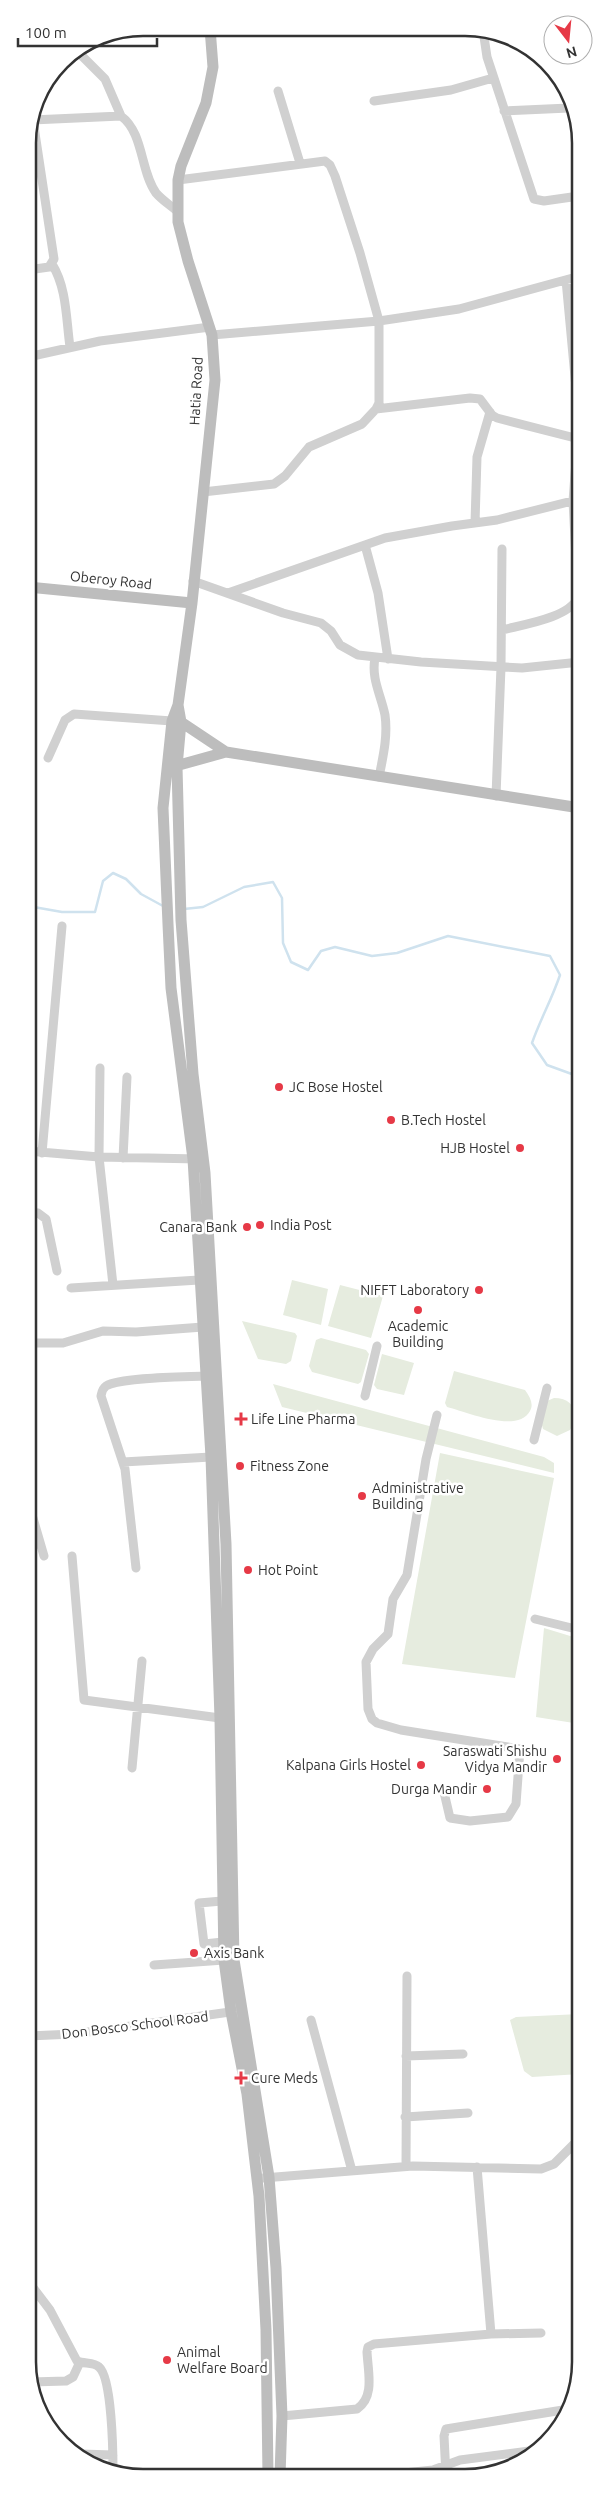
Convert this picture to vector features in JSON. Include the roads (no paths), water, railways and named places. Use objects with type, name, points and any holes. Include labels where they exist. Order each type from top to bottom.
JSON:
[{"type":"main road","name":"Hatia Road","points":[[172,767],[178,705],[192,603],[215,380],[211,331],[188,261],[177,211],[178,180],[181,166],[206,103],[213,66],[211,36]]},
{"type":"main road","name":"Oberoy Road","points":[[36,587],[192,603]]},
{"type":"main road","points":[[176,722],[226,752],[572,807]]},
{"type":"main road","points":[[172,767],[226,752]]},
{"type":"main road","points":[[172,767],[226,1544],[236,2011],[257,2178],[265,2287],[274,2469]]},
{"type":"main road","points":[[172,767],[163,808],[168,924],[171,988],[198,1159],[199,1280],[211,1456],[220,1718],[224,1960],[269,2177],[276,2268],[282,2416],[274,2469]]},
{"type":"street","points":[[484,38],[493,78],[534,199],[544,201],[572,197]]},
{"type":"street","points":[[82,56],[105,79],[121,116],[127,120],[135,136],[157,193],[177,211]]},
{"type":"street","points":[[374,101],[451,90],[493,78]]},
{"type":"street","points":[[278,91],[300,163]]},
{"type":"street","points":[[504,111],[566,108]]},
{"type":"street","points":[[39,120],[121,116]]},
{"type":"street","points":[[36,144],[54,252],[52,264],[59,275],[63,291],[70,346]]},
{"type":"street","points":[[178,180],[317,160],[325,161],[330,166],[360,253],[379,321],[379,403],[362,424],[309,447],[285,476],[274,484],[203,492]]},
{"type":"street","points":[[36,269],[49,267],[52,264]]},
{"type":"street","points":[[36,354],[70,346],[211,331],[379,321],[459,309],[572,278]]},
{"type":"street","points":[[566,280],[572,331]]},
{"type":"street","points":[[376,409],[470,398],[483,401],[490,412],[503,420],[572,436]]},
{"type":"street","points":[[475,523],[477,457],[490,412]]},
{"type":"street","points":[[228,593],[384,538],[522,515],[572,501]]},
{"type":"street","points":[[365,545],[378,592],[388,659]]},
{"type":"street","points":[[496,796],[502,630],[502,548]]},
{"type":"street","points":[[193,581],[321,623],[331,631],[340,645],[349,651],[374,658],[522,668],[572,663]]},
{"type":"street","points":[[502,630],[546,618],[572,603]]},
{"type":"street","points":[[374,658],[374,682],[384,714],[386,734],[379,777]]},
{"type":"street","points":[[48,758],[65,720],[74,714],[176,722]]},
{"type":"street","points":[[42,1153],[62,926]]},
{"type":"street","points":[[100,1068],[100,1157],[113,1285]]},
{"type":"street","points":[[123,1158],[127,1077]]},
{"type":"street","points":[[36,1152],[123,1158],[198,1159]]},
{"type":"street","points":[[36,1213],[46,1219],[57,1270]]},
{"type":"street","points":[[71,1288],[199,1280]]},
{"type":"street","points":[[36,1343],[63,1343],[103,1331],[136,1332],[203,1327]]},
{"type":"street","points":[[365,1396],[376,1346]]},
{"type":"street","points":[[136,1568],[123,1462],[101,1396],[102,1390],[106,1386],[125,1381],[206,1376]]},
{"type":"street","points":[[534,1440],[547,1388]]},
{"type":"street","points":[[437,1415],[426,1459],[407,1575],[393,1599],[388,1634],[373,1649],[366,1662],[368,1709],[372,1719],[377,1723],[401,1730],[520,1749],[516,1804],[508,1817],[470,1821],[450,1818],[443,1788]]},
{"type":"street","points":[[123,1462],[211,1456]]},
{"type":"street","points":[[36,1528],[44,1556]]},
{"type":"street","points":[[72,1556],[84,1700],[220,1718]]},
{"type":"street","points":[[535,1619],[572,1628]]},
{"type":"street","points":[[132,1768],[142,1661]]},
{"type":"street","points":[[222,1901],[199,1903],[204,1944],[223,1942]]},
{"type":"street","points":[[154,1965],[224,1960]]},
{"type":"street","points":[[406,2166],[407,1976]]},
{"type":"street","name":"Don Bosco School Road","points":[[36,2036],[74,2034],[236,2011]]},
{"type":"street","points":[[311,2020],[352,2171]]},
{"type":"street","points":[[406,2056],[464,2054]]},
{"type":"street","points":[[405,2117],[468,2113]]},
{"type":"street","points":[[257,2178],[406,2166],[532,2170],[548,2168],[572,2146]]},
{"type":"street","points":[[477,2167],[491,2334]]},
{"type":"street","points":[[36,2292],[50,2310],[74,2356],[80,2362],[96,2365],[102,2370],[108,2396],[113,2464]]},
{"type":"street","points":[[282,2416],[357,2409],[363,2405],[369,2395],[367,2352],[370,2345],[491,2334],[541,2333]]},
{"type":"street","points":[[38,2382],[66,2381],[73,2377],[80,2362]]},
{"type":"street","points":[[445,2469],[444,2436],[446,2429],[560,2410]]},
{"type":"street","points":[[436,2469],[460,2460],[521,2452]]},
{"type":"street","points":[[90,2454],[113,2455]]},
{"type":"waterway","points":[[36,907],[62,912],[95,912],[103,881],[113,873],[126,879],[141,894],[163,906]]},
{"type":"waterway","points":[[184,909],[203,907],[244,887],[273,882],[282,898],[283,943],[291,962],[308,970],[321,951],[335,947],[372,956],[397,953],[448,936],[550,956],[560,975],[532,1043],[547,1065],[572,1074]]},
{"type":"place","name":"JC Bose Hostel","points":[[279,1087]]},
{"type":"place","name":"B.Tech Hostel","points":[[391,1120]]},
{"type":"place","name":"HJB Hostel","points":[[520,1148]]},
{"type":"place","name":"India Post","points":[[260,1225]]},
{"type":"place","name":"Canara Bank","points":[[247,1227]]},
{"type":"place","name":"NIFFT Laboratory","points":[[479,1290]]},
{"type":"place","name":"Academic Building","points":[[418,1310]]},
{"type":"place","name":"Life Line Pharma","points":[[241,1419]]},
{"type":"place","name":"Fitness Zone","points":[[240,1466]]},
{"type":"place","name":"Administrative Building","points":[[362,1496]]},
{"type":"place","name":"Hot Point","points":[[248,1570]]},
{"type":"place","name":"Saraswati Shishu Vidya Mandir","points":[[557,1759]]},
{"type":"place","name":"Kalpana Girls Hostel","points":[[421,1765]]},
{"type":"place","name":"Durga Mandir","points":[[487,1789]]},
{"type":"place","name":"Axis Bank","points":[[194,1953]]},
{"type":"place","name":"Cure Meds","points":[[241,2078]]},
{"type":"place","name":"Animal Welfare Board","points":[[167,2360]]}]
